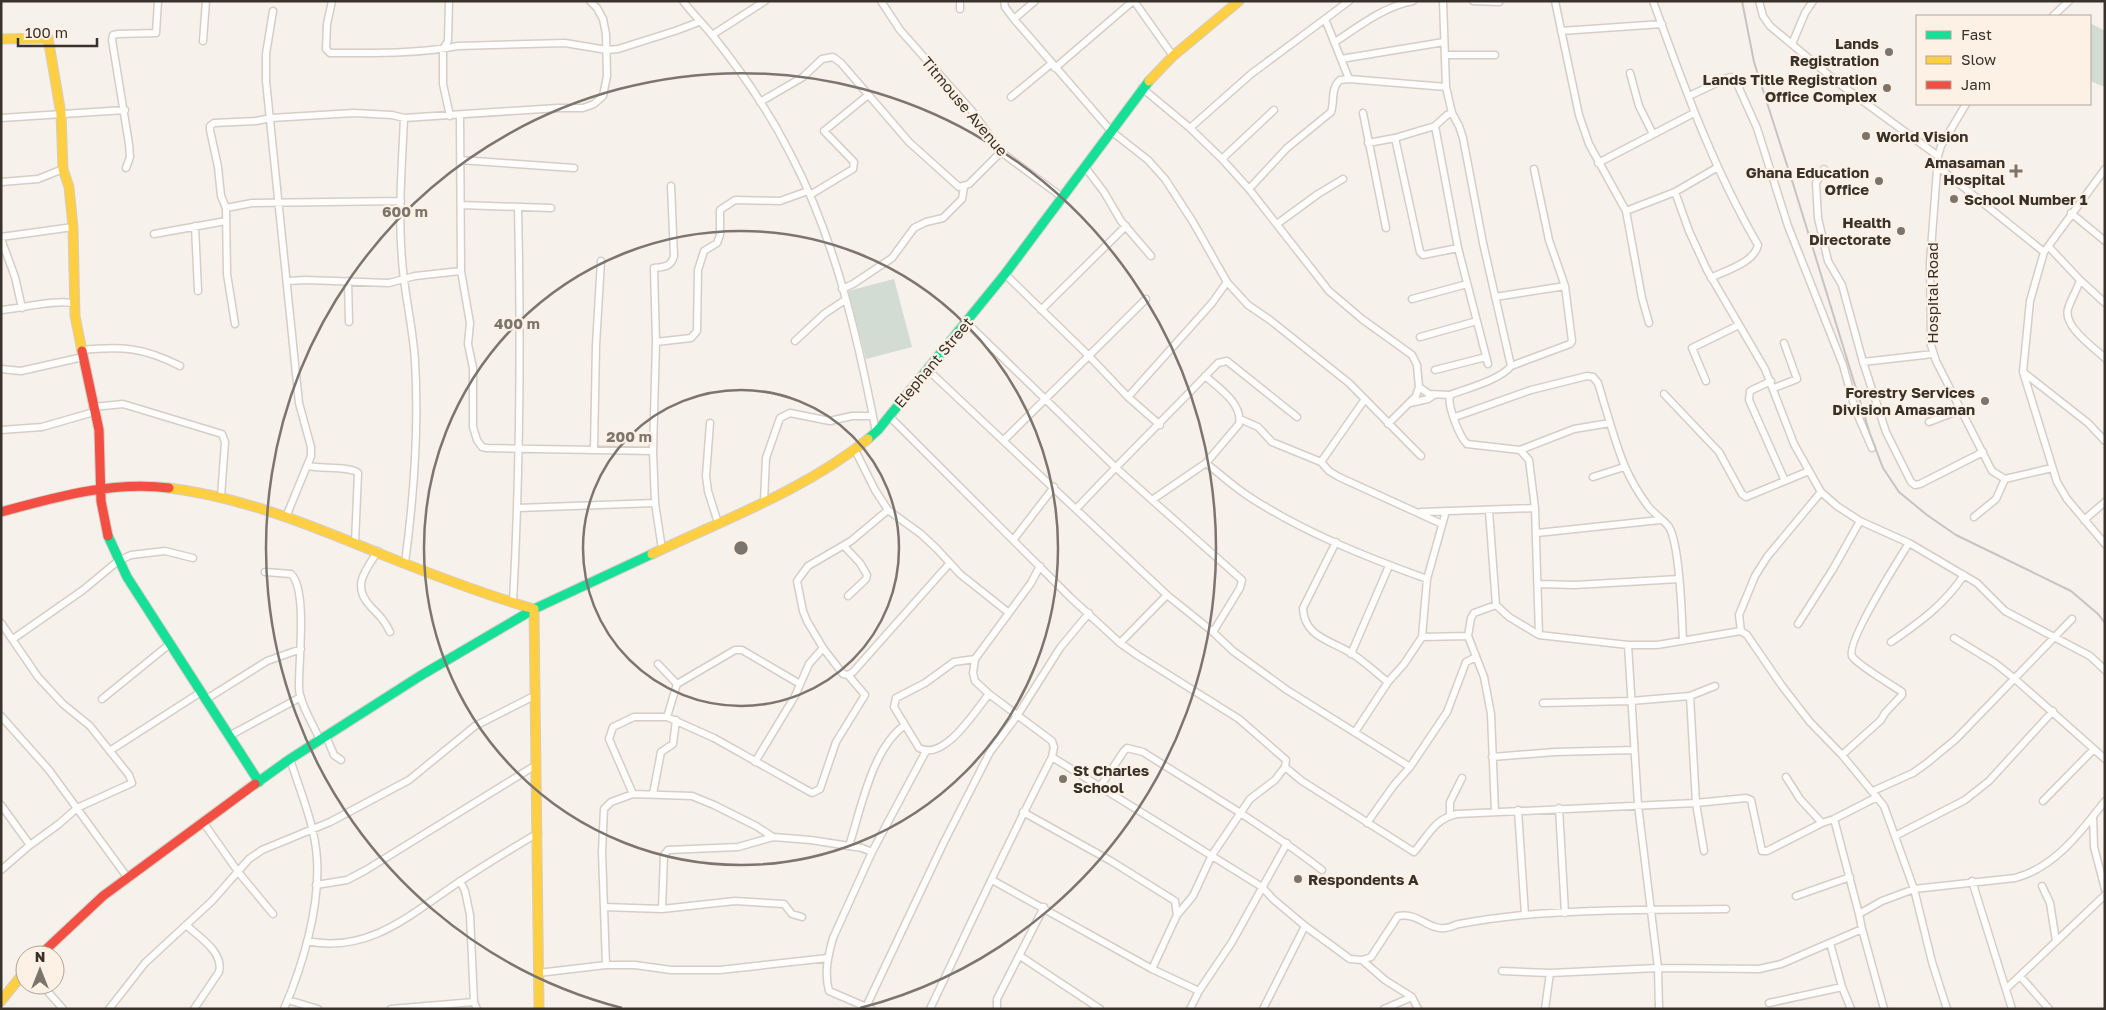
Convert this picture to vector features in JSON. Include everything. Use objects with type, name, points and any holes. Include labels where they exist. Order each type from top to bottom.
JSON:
[{"type":"street","points":[[126,168],[130,151],[125,110],[112,40],[113,35],[118,34],[156,33],[158,1]]},
{"type":"street","points":[[203,40],[206,1]]},
{"type":"street","points":[[332,1],[326,35],[326,49],[330,53],[380,53],[443,49],[458,46],[565,42],[607,50],[618,49],[698,22]]},
{"type":"street","points":[[449,1],[448,41],[443,49],[443,84],[450,116]]},
{"type":"street","points":[[235,324],[227,274],[226,208],[221,192],[210,126],[221,122],[354,113],[392,115],[404,118],[583,108],[594,104],[603,96],[606,88],[607,50],[603,19],[590,1]]},
{"type":"street","points":[[683,1],[698,22],[712,35],[760,102],[790,153],[809,193],[826,236],[842,289],[876,432]]},
{"type":"street","points":[[712,35],[765,1]]},
{"type":"street","name":"Titmouse Avenue","points":[[881,1],[900,30],[972,111],[1001,152],[1062,197]]},
{"type":"street","points":[[960,1],[960,9]]},
{"type":"street","points":[[1004,1],[1005,7],[1014,19],[1111,131],[1148,160],[1165,179],[1193,222],[1227,282],[1253,310],[1270,320],[1349,383],[1421,456]]},
{"type":"street","points":[[1014,19],[1035,1]]},
{"type":"street","points":[[1011,97],[1134,1],[1173,56]]},
{"type":"street","name":"Elephant Street","points":[[50,945],[70,925],[127,877],[259,782],[323,738],[474,643],[534,609],[810,479],[855,450],[876,432],[1005,274],[1142,88],[1173,56],[1239,1]]},
{"type":"street","points":[[1190,128],[1251,74],[1349,1]]},
{"type":"street","points":[[1335,42],[1379,14],[1404,2],[1413,1]]},
{"type":"street","points":[[1443,1],[1446,87],[1452,113],[1463,138],[1511,366]]},
{"type":"street","points":[[1473,1],[1499,2]]},
{"type":"street","points":[[1555,1],[1579,115],[1598,163],[1626,211],[1642,298],[1649,323]]},
{"type":"street","points":[[1653,1],[1694,113],[1718,167],[1758,245],[1757,251],[1750,258],[1711,278]]},
{"type":"street","points":[[1759,1],[1766,22],[1857,98],[1938,156]]},
{"type":"street","points":[[1792,44],[1805,13],[1813,1]]},
{"type":"street","points":[[2054,15],[2069,1]]},
{"type":"street","points":[[272,11],[266,64],[300,403],[310,447],[308,466],[286,517]]},
{"type":"street","points":[[1325,20],[1349,79]]},
{"type":"street","points":[[1561,31],[1662,24]]},
{"type":"street","points":[[1,39],[48,38],[61,114],[63,169],[69,187],[73,228],[75,304],[82,353],[101,447],[100,488],[108,541],[118,561],[259,782]]},
{"type":"street","points":[[1341,59],[1444,42]]},
{"type":"street","points":[[1445,56],[1494,54]]},
{"type":"street","points":[[760,102],[803,77],[822,59],[833,57],[841,63],[867,96],[909,142],[959,187],[969,184],[1001,152]]},
{"type":"street","points":[[1630,73],[1639,106],[1653,134]]},
{"type":"street","points":[[1689,96],[1727,78],[1736,79],[1757,128],[1788,226],[1843,365],[1855,409],[1872,448]]},
{"type":"street","points":[[1249,189],[1287,148],[1330,112],[1333,106],[1334,88],[1340,80],[1349,79],[1446,87]]},
{"type":"street","points":[[1142,88],[1190,128],[1222,159],[1249,189],[1329,292],[1362,319],[1412,355],[1417,365],[1419,387],[1416,396],[1388,424]]},
{"type":"street","points":[[656,342],[691,338],[697,331],[698,270],[704,251],[717,243],[720,235],[720,210],[736,200],[780,201],[809,193],[853,169],[854,162],[824,131],[867,96]]},
{"type":"street","name":"Hospital Road","points":[[1965,105],[1941,146],[1938,156],[1929,308],[1933,354],[1992,471],[2006,479]]},
{"type":"street","points":[[1,118],[125,110]]},
{"type":"street","points":[[1222,159],[1274,110]]},
{"type":"street","points":[[1363,113],[1386,228]]},
{"type":"street","points":[[1368,143],[1394,138],[1435,126],[1446,115],[1452,113]]},
{"type":"street","points":[[1598,163],[1694,113]]},
{"type":"street","points":[[460,116],[461,271],[470,323],[468,344],[473,368],[474,434],[482,447],[519,450],[653,451]]},
{"type":"street","points":[[404,118],[401,201],[402,260],[415,360],[416,411],[414,490],[405,563]]},
{"type":"street","points":[[1435,126],[1458,248],[1487,361],[1435,370]]},
{"type":"street","points":[[1394,138],[1420,252],[1423,255],[1428,255],[1458,248]]},
{"type":"street","points":[[460,160],[574,168]]},
{"type":"street","points":[[1937,166],[2046,249],[2105,302]]},
{"type":"street","points":[[1085,167],[1126,226],[1151,256]]},
{"type":"street","points":[[1626,211],[1675,192],[1718,167]]},
{"type":"street","points":[[1,182],[38,179],[63,169]]},
{"type":"street","points":[[1824,169],[1816,183],[1818,218],[1828,261],[1842,285],[1863,362],[1886,432],[1911,482],[1915,485],[1920,484],[1982,452]]},
{"type":"street","points":[[2105,169],[2046,249],[2030,301],[2023,372],[2052,468],[2062,491],[2105,544]]},
{"type":"street","points":[[1419,387],[1426,393],[1434,395],[1450,394],[1494,378],[1507,371],[1511,366],[1570,344],[1572,341],[1565,286],[1549,240],[1534,170]]},
{"type":"street","points":[[1277,224],[1318,194],[1344,179]]},
{"type":"street","points":[[662,549],[655,503],[653,451],[656,342],[654,268],[666,267],[672,262],[674,256],[671,186]]},
{"type":"street","points":[[842,289],[853,284],[892,258],[914,228],[926,222],[943,218],[962,199],[964,187]]},
{"type":"street","points":[[1675,192],[1688,230],[1711,278],[1771,381],[1794,444],[1821,492],[1837,506],[1860,521],[1909,543],[1964,576],[1986,590],[2005,611],[2090,656],[2105,670]]},
{"type":"street","points":[[226,208],[247,203],[401,201]]},
{"type":"street","points":[[461,205],[551,208]]},
{"type":"street","points":[[512,603],[518,508],[519,450],[518,207]]},
{"type":"street","points":[[2071,213],[2105,241]]},
{"type":"street","points":[[154,234],[226,221]]},
{"type":"street","points":[[195,226],[198,290]]},
{"type":"street","points":[[1041,310],[1126,226]]},
{"type":"street","points":[[22,308],[15,277],[1,238],[73,228]]},
{"type":"street","points":[[594,450],[596,345],[601,261]]},
{"type":"street","points":[[287,281],[389,283],[404,278],[461,271]]},
{"type":"street","points":[[1005,274],[1089,356],[1128,398],[1160,425]]},
{"type":"street","points":[[2080,280],[2067,317],[2070,325],[2105,358]]},
{"type":"street","points":[[348,281],[350,322]]},
{"type":"street","points":[[1128,398],[1212,303],[1227,282]]},
{"type":"street","points":[[1412,299],[1467,284]]},
{"type":"street","points":[[1495,297],[1565,286]]},
{"type":"street","points":[[1004,440],[1146,299]]},
{"type":"street","points":[[795,341],[824,314],[845,300]]},
{"type":"street","points":[[1,310],[53,303],[71,302],[75,304]]},
{"type":"street","points":[[1420,337],[1477,321]]},
{"type":"street","points":[[966,322],[1046,398],[1114,467],[1242,580],[1240,588],[1213,632]]},
{"type":"street","points":[[1706,381],[1692,348],[1739,325]]},
{"type":"street","points":[[1774,388],[1797,379],[1784,343]]},
{"type":"street","points":[[1,369],[21,371],[82,353],[114,347],[131,348],[164,358],[180,366]]},
{"type":"street","points":[[1863,362],[1933,354]]},
{"type":"street","points":[[1077,508],[1114,467],[1160,425],[1218,363],[1227,361],[1297,417]]},
{"type":"street","points":[[927,369],[1077,508],[1096,529],[1166,595],[1213,632],[1233,651],[1287,690],[1410,767]]},
{"type":"street","points":[[2023,372],[2088,423],[2105,441]]},
{"type":"street","points":[[1152,500],[1206,463],[1239,424],[1239,412],[1228,395],[1205,376]]},
{"type":"street","points":[[1454,416],[1531,390],[1587,376],[1593,377],[1598,382],[1624,468],[1641,498],[1660,520],[1669,527],[1673,538],[1679,580],[1684,641]]},
{"type":"street","points":[[1771,381],[1750,391],[1749,400],[1785,481]]},
{"type":"street","points":[[1450,394],[1450,408],[1462,439],[1466,444],[1520,450],[1574,429],[1610,423]]},
{"type":"street","points":[[1664,394],[1719,452],[1742,494],[1746,497],[1809,471]]},
{"type":"street","points":[[1410,403],[1428,399],[1434,395]]},
{"type":"street","points":[[1321,462],[1365,399]]},
{"type":"street","points":[[1,430],[42,427],[94,410],[123,404],[222,434],[225,442],[220,497]]},
{"type":"street","points":[[1929,422],[1960,410]]},
{"type":"street","points":[[764,501],[766,458],[780,418],[784,414],[790,413],[830,421],[852,416],[872,416]]},
{"type":"street","points":[[889,416],[1071,598],[1120,643],[1153,666],[1239,719],[1286,760],[1284,767],[1275,780],[1250,798],[1212,855],[1193,896],[1177,915],[1152,969]]},
{"type":"street","points":[[1240,419],[1258,427],[1272,442],[1321,462],[1339,477],[1420,512],[1442,524]]},
{"type":"street","points":[[710,423],[706,476],[708,491],[718,523]]},
{"type":"street","points":[[855,450],[875,490],[888,510],[921,534],[949,564],[1009,613]]},
{"type":"street","points":[[1520,450],[1529,460],[1535,508],[1539,635]]},
{"type":"street","points":[[1206,463],[1246,495],[1290,521],[1389,566],[1428,580]]},
{"type":"street","points":[[308,466],[327,469],[353,469],[358,473],[356,543]]},
{"type":"street","points":[[1593,477],[1624,468]]},
{"type":"street","points":[[1974,518],[1996,499],[2006,479],[2052,468]]},
{"type":"street","points":[[1,512],[100,488],[150,486],[179,488],[220,497],[286,517],[512,603],[534,609],[534,696],[538,833],[538,1009]]},
{"type":"street","points":[[1014,539],[1054,487]]},
{"type":"street","points":[[1821,492],[1768,557],[1756,576],[1739,615],[1741,631],[1754,645],[1810,722],[1842,755],[1857,776],[1884,806],[1914,889],[1932,962],[1948,1009]]},
{"type":"street","points":[[2084,520],[2105,502]]},
{"type":"street","points":[[518,508],[655,503]]},
{"type":"street","points":[[1420,512],[1535,508]]},
{"type":"street","points":[[633,794],[609,739],[613,727],[634,717],[667,717],[676,720],[714,738],[812,793],[820,789],[836,742],[865,695],[848,675],[843,674],[823,648],[803,612],[797,581],[808,566],[844,546],[888,510]]},
{"type":"street","points":[[1355,732],[1388,682],[1404,664],[1422,637],[1428,580],[1446,511]]},
{"type":"street","points":[[1489,511],[1496,605],[1508,617],[1539,635],[1628,645],[1657,645],[1741,631]]},
{"type":"street","points":[[1537,533],[1601,528],[1660,520]]},
{"type":"street","points":[[1798,624],[1833,569],[1860,521]]},
{"type":"street","points":[[1336,542],[1303,608],[1304,619],[1310,630],[1351,654],[1388,682]]},
{"type":"street","points":[[1842,755],[1881,720],[1902,695],[1902,692],[1890,683],[1861,666],[1852,656],[1851,648],[1868,612],[1909,543]]},
{"type":"street","points":[[844,546],[860,563],[867,575],[866,579],[848,596]]},
{"type":"street","points":[[13,639],[83,590],[118,561],[131,555],[165,551],[194,558]]},
{"type":"street","points":[[378,552],[363,574],[361,586],[364,598],[385,620],[390,632]]},
{"type":"street","points":[[848,675],[853,672],[949,564]]},
{"type":"street","points":[[930,1009],[1052,757],[1054,747],[1052,741],[989,694],[975,681],[973,673],[975,659],[1031,582],[1040,566]]},
{"type":"street","points":[[1351,654],[1389,566]]},
{"type":"street","points":[[265,572],[288,573],[294,576],[298,594],[301,649],[299,689],[301,697],[323,738],[334,755],[341,760]]},
{"type":"street","points":[[1891,642],[1921,622],[1945,600],[1964,576]]},
{"type":"street","points":[[1538,584],[1574,585],[1679,580]]},
{"type":"street","points":[[1120,643],[1166,595]]},
{"type":"street","points":[[1494,812],[1490,714],[1484,677],[1468,636],[1471,618],[1474,613],[1496,605]]},
{"type":"street","points":[[926,751],[872,852],[833,938],[828,958],[827,984],[829,991],[867,1008],[990,752],[1017,716],[1060,648],[1089,613]]},
{"type":"street","points":[[1284,767],[1302,781],[1414,852],[1435,824],[1450,816],[1518,810],[1696,803],[1746,798],[1751,800],[1760,847],[1762,851],[1766,851],[1834,818],[1927,763],[1956,739],[2072,619]]},
{"type":"street","points":[[1,623],[33,670],[53,694],[90,726],[111,750],[129,775],[132,783],[77,808],[60,824],[30,845],[1,870]]},
{"type":"street","points":[[1422,637],[1468,636]]},
{"type":"street","points":[[1954,638],[2016,678],[2105,759]]},
{"type":"street","points":[[102,699],[171,643]]},
{"type":"street","points":[[1628,645],[1638,805],[1658,968],[1659,1009]]},
{"type":"street","points":[[755,762],[800,684],[809,664],[823,648]]},
{"type":"street","points":[[111,750],[267,661],[301,649]]},
{"type":"street","points":[[667,717],[677,684],[729,652],[742,650],[800,684]]},
{"type":"street","points":[[1367,823],[1394,785],[1410,767],[1447,712],[1466,662],[1476,657]]},
{"type":"street","points":[[975,659],[954,662],[925,683],[896,698],[894,707],[919,748],[926,751],[940,748],[952,739],[989,694]]},
{"type":"street","points":[[658,664],[677,684]]},
{"type":"street","points":[[1543,703],[1631,701],[1690,696],[1715,686]]},
{"type":"street","points":[[109,1009],[145,963],[212,901],[239,873],[249,859],[262,850],[330,822],[409,780],[475,726],[534,696]]},
{"type":"street","points":[[1690,696],[1696,803],[1704,851]]},
{"type":"street","points":[[229,736],[301,697]]},
{"type":"street","points":[[1895,836],[1965,800],[1989,781],[2053,711]]},
{"type":"street","points":[[1,716],[34,752],[127,877]]},
{"type":"street","points":[[653,794],[661,752],[673,744],[676,720]]},
{"type":"street","points":[[849,846],[877,760],[892,736],[905,725]]},
{"type":"street","points":[[1100,787],[1124,750],[1133,748],[1143,752],[1240,812],[1287,843],[1322,870]]},
{"type":"street","points":[[2043,801],[2094,749]]},
{"type":"street","points":[[1492,757],[1555,752],[1634,750]]},
{"type":"street","points":[[1052,757],[1262,887],[1305,926],[1350,959],[1362,960],[1370,957],[1398,916],[1412,915],[1436,928],[1445,928],[1525,915],[1726,909]]},
{"type":"street","points":[[284,1009],[306,941],[316,885],[317,858],[312,829],[290,760]]},
{"type":"street","points":[[316,885],[347,880],[366,870],[536,766]]},
{"type":"street","points":[[1786,777],[1800,799],[1818,816],[1822,823]]},
{"type":"street","points":[[1450,816],[1450,802],[1462,778]]},
{"type":"street","points":[[606,965],[602,852],[604,809],[611,802],[633,794],[692,796],[739,817],[773,837]]},
{"type":"street","points":[[1859,914],[1914,889],[1972,881],[2015,878],[2037,870],[2057,856],[2105,801]]},
{"type":"street","points":[[1,805],[30,845]]},
{"type":"street","points":[[1559,808],[1565,914]]},
{"type":"street","points":[[1518,810],[1525,915]]},
{"type":"street","points":[[1024,812],[1152,885],[1175,902],[1177,915]]},
{"type":"street","points":[[2093,816],[2094,847],[2105,889]]},
{"type":"street","points":[[1834,818],[1884,1009]]},
{"type":"street","points":[[203,822],[239,873],[273,914]]},
{"type":"street","points":[[306,941],[318,944],[349,944],[371,937],[406,919],[460,881],[538,833]]},
{"type":"street","points":[[662,909],[664,855],[668,850],[738,847],[773,837],[849,846],[872,852]]},
{"type":"street","points":[[1190,1009],[1199,991],[1232,942],[1287,843]]},
{"type":"street","points":[[1796,896],[1850,877]]},
{"type":"street","points":[[992,880],[1044,907],[1152,969],[1199,991]]},
{"type":"street","points":[[391,1009],[475,1005],[470,915],[466,891],[460,881]]},
{"type":"street","points":[[1972,881],[2012,1009]]},
{"type":"street","points":[[2042,886],[2050,903],[2056,940]]},
{"type":"street","points":[[2006,989],[2105,895]]},
{"type":"street","points":[[604,907],[662,909],[735,901],[758,902],[786,905],[792,914],[802,917]]},
{"type":"street","points":[[998,1009],[996,999],[1044,907]]},
{"type":"street","points":[[186,924],[218,956],[221,966],[194,1009]]},
{"type":"street","points":[[1263,1009],[1305,926]]},
{"type":"street","points":[[1502,971],[1550,973],[1658,968],[1758,969],[1781,964],[1862,929]]},
{"type":"street","points":[[1830,943],[1842,987],[1851,1009]]},
{"type":"street","points":[[1020,956],[1100,1009]]},
{"type":"street","points":[[538,974],[606,965],[634,965],[671,970],[720,970],[828,958]]},
{"type":"street","points":[[1362,960],[1385,980],[1412,997],[1418,1009]]},
{"type":"street","points":[[1545,1009],[1550,973]]},
{"type":"street","points":[[2020,976],[2049,1009]]},
{"type":"street","points":[[1,1001],[15,984]]},
{"type":"street","points":[[1769,1003],[1842,987]]},
{"type":"street","points":[[51,995],[63,1009]]},
{"type":"street","points":[[1384,1009],[1412,997]]},
{"type":"street","points":[[288,1000],[318,1009]]},
{"type":"shaded area","points":[[2091,24],[2105,31],[2105,87],[2091,81]]},
{"type":"shaded area","points":[[894,279],[912,347],[866,359],[848,291]]},
{"type":"railway","points":[[1742,1],[1754,62],[1870,434],[1883,468],[1899,492],[1927,515],[1956,535],[2071,591],[2098,614],[2105,623]]},
{"type":"traffic: fast","points":[[868,439],[878,430],[1005,274],[1149,81]]},
{"type":"traffic: fast","points":[[108,536],[127,577],[259,782]]},
{"type":"traffic: fast","points":[[255,784],[290,759],[420,676],[534,609],[652,554]]},
{"type":"traffic: slow","points":[[1149,81],[1173,56],[1239,1]]},
{"type":"traffic: slow","points":[[1,39],[48,38],[61,114],[63,169],[69,187],[73,227],[75,316],[82,351]]},
{"type":"traffic: slow","points":[[652,554],[791,489],[818,474],[868,439]]},
{"type":"traffic: slow","points":[[169,488],[224,498],[278,514],[439,577],[534,609]]},
{"type":"traffic: slow","points":[[534,609],[539,1009]]},
{"type":"traffic: slow","points":[[1,1001],[15,984]]},
{"type":"traffic: jam","points":[[82,351],[99,430],[101,501],[108,536]]},
{"type":"traffic: jam","points":[[1,512],[84,492],[126,487],[148,486],[169,488]]},
{"type":"traffic: jam","points":[[51,945],[103,896],[255,784]]},
{"type":"place","name":"Lands Registration","points":[[1889,52]]},
{"type":"place","name":"Lands Title Registration Office Complex","points":[[1887,88]]},
{"type":"place","name":"World Vision","points":[[1866,136]]},
{"type":"place","name":"Amasaman Hospital","points":[[2016,171]]},
{"type":"place","name":"Ghana Education Office","points":[[1879,181]]},
{"type":"place","name":"School Number 1","points":[[1954,199]]},
{"type":"place","name":"Health Directorate","points":[[1901,231]]},
{"type":"place","name":"Forestry Services Division Amasaman","points":[[1985,401]]},
{"type":"place","name":"St Charles School","points":[[1063,779]]},
{"type":"place","name":"Respondents A","points":[[1298,879]]}]
